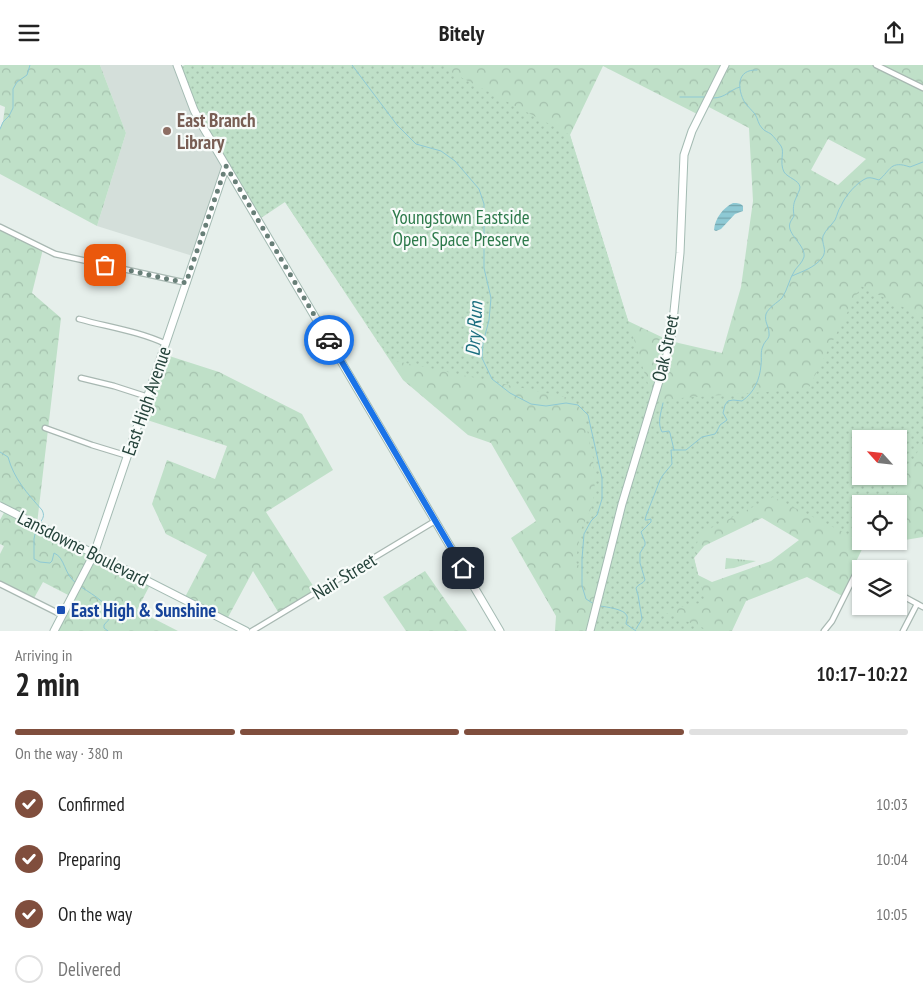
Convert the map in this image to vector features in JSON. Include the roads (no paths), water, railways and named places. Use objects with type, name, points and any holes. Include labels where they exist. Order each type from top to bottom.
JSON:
[{"type":"street","points":[[177,65],[194,110],[500,631]]},
{"type":"street","name":"Oak Street","points":[[590,631],[622,504],[669,348],[679,261],[684,155],[688,140],[699,115],[725,65]]},
{"type":"street","points":[[876,65],[923,88]]},
{"type":"street","name":"East High Avenue","points":[[54,631],[94,554],[226,166]]},
{"type":"street","points":[[0,227],[55,254],[186,283]]},
{"type":"street","points":[[79,319],[128,330],[166,344]]},
{"type":"street","points":[[81,378],[148,397]]},
{"type":"street","points":[[45,428],[128,456]]},
{"type":"street","name":"Lansdowne Boulevard","points":[[0,506],[246,631]]},
{"type":"street","name":"Nair Street","points":[[252,631],[436,521]]},
{"type":"street","points":[[0,584],[62,615]]},
{"type":"street","points":[[824,631],[852,586]]},
{"type":"street","points":[[907,598],[923,607]]},
{"type":"street","points":[[904,631],[917,604]]},
{"type":"water","points":[[733,203],[742,205],[743,211],[735,214],[721,229],[714,230],[720,214]]},
{"type":"waterway","points":[[0,129],[13,108],[13,89],[17,82],[27,75],[30,65]]},
{"type":"waterway","name":"Dry Run","points":[[352,65],[397,125],[416,144],[441,151],[455,161],[479,189],[484,204],[484,268],[491,298],[482,358],[492,379],[510,393],[531,404],[546,406],[566,403],[578,405],[588,415],[602,478],[602,499],[597,515],[591,521],[584,534],[582,559],[582,586],[586,599],[594,604]]},
{"type":"waterway","points":[[636,629],[642,619],[636,588],[645,580],[640,563],[640,553],[645,545],[641,532],[651,522],[651,519],[645,520],[646,516],[660,480],[672,464],[671,450],[686,450],[702,437],[715,434],[720,425],[727,420],[723,413],[728,401],[742,401],[753,390],[759,375],[762,348],[769,335],[766,314],[782,298],[793,273],[804,257],[802,248],[790,227],[790,222],[794,216],[794,204],[800,187],[796,181],[784,172],[781,146],[771,134],[764,130],[755,114],[742,98],[740,86],[742,76],[745,73],[757,70]]},
{"type":"waterway","points":[[713,98],[721,97],[740,87]]},
{"type":"waterway","points":[[680,97],[706,97]]},
{"type":"waterway","points":[[792,276],[812,267],[822,258],[824,255],[823,236],[835,220],[845,198],[855,186],[867,178],[879,180],[895,165],[910,167],[923,162]]},
{"type":"waterway","points":[[663,403],[660,425],[662,432],[669,431],[674,450]]},
{"type":"waterway","points":[[0,452],[8,457],[17,479],[42,510],[43,518],[40,523]]},
{"type":"waterway","points":[[36,529],[34,559],[50,563],[54,553],[58,555],[72,580],[76,583]]},
{"type":"waterway","points":[[81,587],[99,599],[110,611],[109,620],[104,625],[104,628],[108,631]]},
{"type":"waterway","name":"Dry Run","points":[[600,606],[615,609],[626,614],[626,624],[636,631]]},
{"type":"place","name":"East Branch Library","points":[[167,131]]},
{"type":"place","name":"East High & Sunshine","points":[[61,610]]},
{"type":"park label","name":"Youngstown Eastside Open Space Preserve","points":[[461,228]]}]
